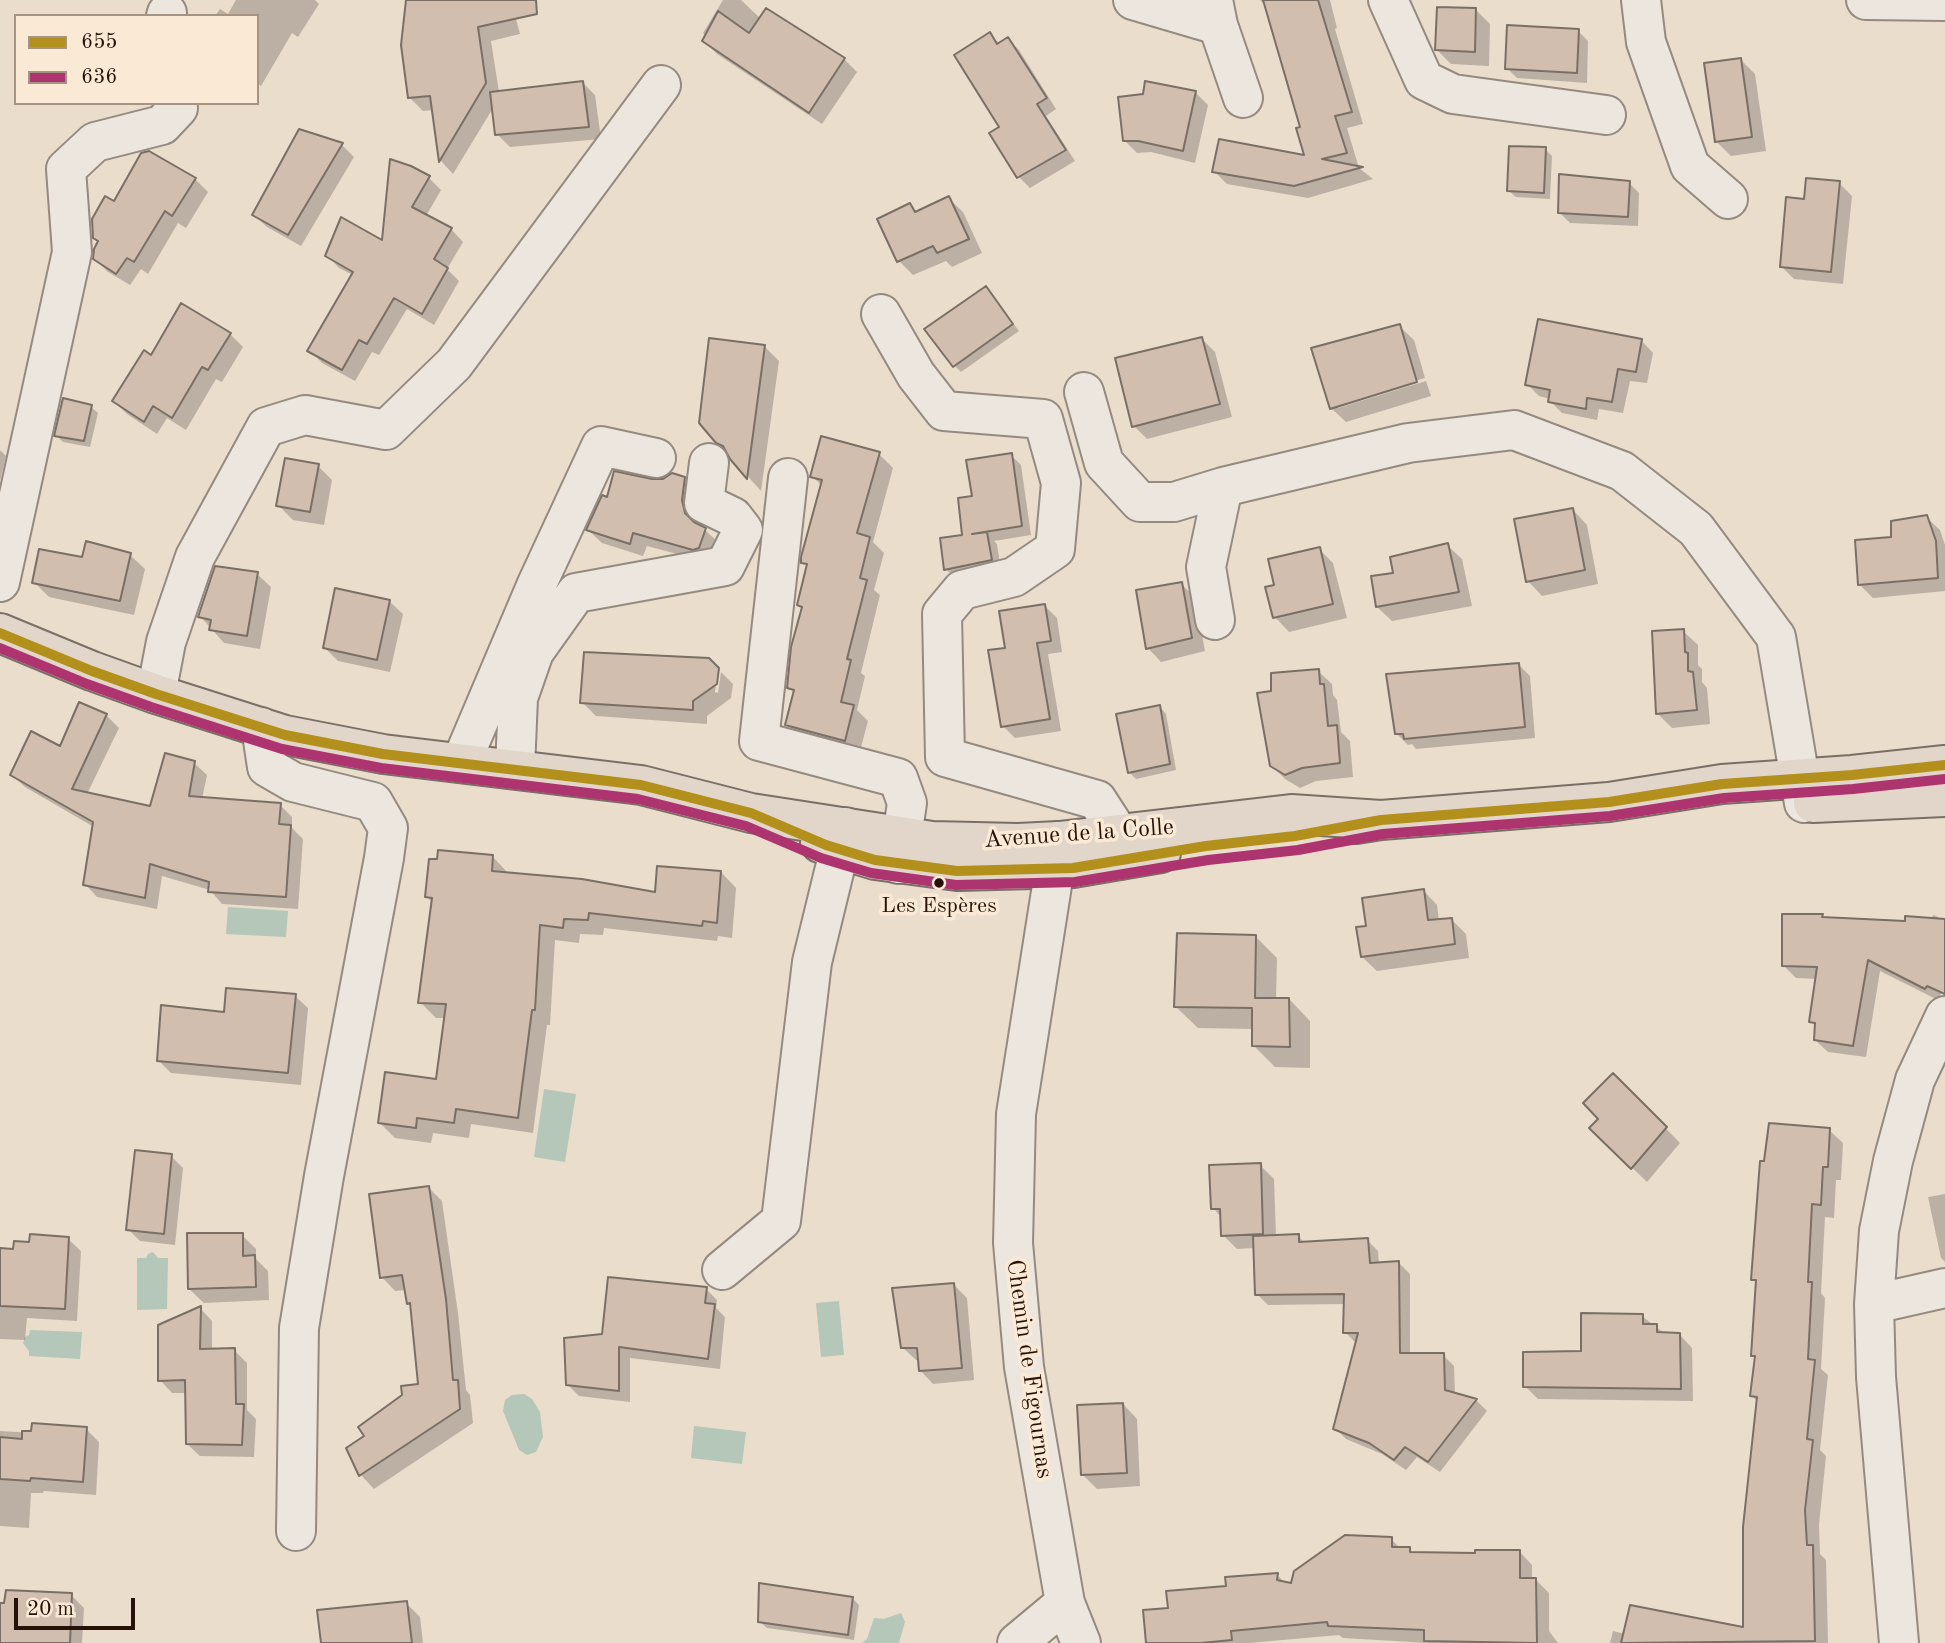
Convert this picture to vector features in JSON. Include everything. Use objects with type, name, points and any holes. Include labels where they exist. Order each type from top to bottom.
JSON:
[{"type":"main road","name":"Avenue de la Colle","points":[[0,633],[156,694],[285,735],[383,754],[641,785],[843,838],[900,849],[932,841],[974,843],[1057,855],[1119,847],[1206,846],[1295,836],[1381,820],[1608,802],[1723,806],[1803,791],[1941,792]]},
{"type":"street","points":[[1133,0],[1215,12],[1243,98]]},
{"type":"street","points":[[1388,0],[1424,80],[1453,94],[1606,115]]},
{"type":"street","points":[[1641,0],[1646,42],[1690,166],[1728,199]]},
{"type":"street","points":[[1866,0],[1945,1]]},
{"type":"street","points":[[156,694],[166,642],[195,558],[266,427],[305,415],[386,430],[454,364],[661,85]]},
{"type":"street","points":[[0,582],[72,252],[66,169],[95,142],[162,125],[176,106]]},
{"type":"street","points":[[881,314],[916,375],[944,411],[1042,419],[1061,483],[1055,549],[1014,577],[962,590],[942,614],[945,757],[1097,800],[1119,847]]},
{"type":"street","points":[[1084,392],[1104,463],[1140,502],[1174,502],[1223,487],[1408,443],[1514,430],[1622,471],[1696,529],[1776,637],[1803,791]]},
{"type":"street","points":[[461,763],[537,584],[601,446],[656,458]]},
{"type":"street","points":[[515,768],[518,698],[534,652],[576,593],[725,566],[743,530],[733,517],[704,503],[709,463]]},
{"type":"street","points":[[788,478],[759,741],[898,778],[907,803],[900,849]]},
{"type":"street","points":[[1215,620],[1206,567],[1223,487]]},
{"type":"street","points":[[261,727],[267,767],[293,782],[373,802],[388,828],[299,1328],[296,1531]]},
{"type":"street","points":[[722,1270],[781,1221],[812,962],[843,838]]},
{"type":"street","name":"Chemin de Figournas","points":[[1057,855],[1016,1114],[1013,1243],[1024,1367],[1065,1603],[1081,1643]]},
{"type":"street","points":[[1899,1643],[1876,1377],[1874,1304],[1879,1231],[1893,1161],[1915,1080],[1945,1016]]},
{"type":"street","points":[[1874,1304],[1945,1288]]},
{"type":"street","points":[[1017,1643],[1065,1603]]},
{"type":"shaded area","points":[[228,907],[288,911],[286,937],[226,934]]},
{"type":"shaded area","points":[[544,1089],[576,1094],[565,1162],[534,1157]]},
{"type":"shaded area","points":[[153,1252],[158,1258],[168,1258],[167,1309],[137,1310],[137,1258],[146,1258]]},
{"type":"shaded area","points":[[839,1301],[844,1355],[821,1357],[816,1303]]},
{"type":"shaded area","points":[[30,1330],[82,1332],[80,1359],[29,1356],[23,1343]]},
{"type":"shaded area","points":[[524,1394],[532,1399],[540,1412],[543,1437],[536,1452],[527,1455],[519,1450],[503,1411],[505,1400],[512,1395]]},
{"type":"shaded area","points":[[694,1426],[746,1432],[742,1464],[691,1458]]},
{"type":"shaded area","points":[[901,1613],[905,1622],[899,1643],[862,1643],[867,1639],[874,1618],[884,1619]]},
{"type":"building","points":[[406,0],[536,0],[537,14],[478,27],[486,83],[439,162],[430,96],[408,98],[401,45]]},
{"type":"building","points":[[1263,0],[1318,0],[1352,112],[1335,116],[1347,153],[1322,159],[1363,167],[1294,186],[1212,172],[1219,139],[1304,155],[1296,128],[1300,127]]},
{"type":"building","points":[[1437,7],[1476,8],[1475,52],[1435,50]]},
{"type":"building","points":[[766,8],[845,58],[809,113],[702,41],[718,11],[749,33]]},
{"type":"building","points":[[1507,25],[1579,29],[1577,73],[1505,69]]},
{"type":"building","points":[[990,32],[997,44],[1008,37],[1047,98],[1037,104],[1066,150],[1017,178],[989,133],[999,127],[954,55]]},
{"type":"building","points":[[1741,58],[1752,137],[1715,142],[1704,63]]},
{"type":"building","points":[[583,81],[589,127],[495,135],[490,92]]},
{"type":"building","points":[[1145,81],[1196,91],[1183,151],[1138,141],[1123,141],[1118,97],[1143,94]]},
{"type":"building","points":[[299,129],[343,143],[288,235],[252,215]]},
{"type":"building","points":[[1509,146],[1546,147],[1544,193],[1507,191]]},
{"type":"building","points":[[149,151],[196,178],[172,216],[165,211],[134,262],[127,258],[116,274],[93,259],[98,241],[93,238],[92,219],[105,196],[114,201],[141,153]]},
{"type":"building","points":[[390,159],[430,176],[412,207],[452,228],[434,259],[448,268],[422,314],[394,298],[367,344],[359,340],[342,370],[307,351],[353,272],[325,256],[341,217],[382,240]]},
{"type":"building","points":[[1559,174],[1630,181],[1628,217],[1558,213]]},
{"type":"building","points":[[1806,178],[1840,181],[1831,272],[1780,267],[1786,197],[1804,199]]},
{"type":"building","points":[[949,196],[969,239],[937,253],[933,246],[897,262],[877,219],[910,203],[915,212]]},
{"type":"building","points":[[986,286],[1013,324],[953,367],[924,329]]},
{"type":"building","points":[[181,303],[231,333],[208,370],[202,367],[172,418],[153,406],[144,422],[112,401],[144,350],[151,355]]},
{"type":"building","points":[[1538,319],[1642,339],[1636,372],[1618,369],[1612,402],[1587,398],[1586,409],[1548,402],[1550,390],[1525,385]]},
{"type":"building","points":[[1400,324],[1417,382],[1330,409],[1311,348]]},
{"type":"building","points":[[1202,337],[1220,404],[1132,427],[1115,358]]},
{"type":"building","points":[[709,338],[765,345],[747,479],[723,446],[716,443],[699,423]]},
{"type":"building","points":[[63,398],[92,405],[84,441],[54,436]]},
{"type":"building","points":[[821,436],[880,452],[857,533],[870,537],[860,578],[867,580],[847,659],[851,660],[841,702],[854,705],[845,741],[785,725],[794,690],[787,688],[791,647],[802,607],[797,605],[807,564],[801,563],[801,557],[822,480],[810,477]]},
{"type":"building","points":[[1012,453],[1022,526],[972,534],[987,532],[992,560],[944,570],[940,538],[962,535],[958,498],[972,496],[966,460]]},
{"type":"building","points":[[285,458],[319,464],[310,512],[276,506]]},
{"type":"building","points":[[614,471],[652,479],[663,479],[672,473],[685,477],[682,500],[685,513],[706,528],[699,548],[693,550],[633,533],[630,544],[586,530],[602,495],[607,497]]},
{"type":"building","points":[[1573,508],[1585,570],[1526,582],[1514,519]]},
{"type":"building","points":[[1927,515],[1936,541],[1938,578],[1858,585],[1855,540],[1891,537],[1891,521]]},
{"type":"building","points":[[86,541],[131,553],[120,601],[32,583],[39,549],[82,557]]},
{"type":"building","points":[[1448,543],[1459,592],[1376,607],[1371,576],[1393,573],[1390,557]]},
{"type":"building","points":[[1320,547],[1333,604],[1273,618],[1265,587],[1274,585],[1268,559]]},
{"type":"building","points":[[215,566],[258,572],[247,636],[209,630],[211,620],[198,617]]},
{"type":"building","points":[[1182,582],[1192,638],[1146,649],[1136,590]]},
{"type":"building","points":[[335,588],[390,600],[377,660],[323,648]]},
{"type":"building","points":[[1045,604],[1051,641],[1037,643],[1050,719],[1001,727],[988,650],[1005,648],[999,611]]},
{"type":"building","points":[[1684,629],[1688,671],[1693,672],[1697,710],[1656,714],[1652,631]]},
{"type":"building","points":[[584,652],[709,658],[719,668],[717,684],[693,701],[693,710],[580,703]]},
{"type":"building","points":[[1519,663],[1525,727],[1404,739],[1403,734],[1395,734],[1386,674]]},
{"type":"building","points":[[1319,669],[1320,684],[1324,684],[1328,726],[1337,725],[1340,763],[1302,768],[1285,775],[1270,766],[1257,693],[1271,691],[1271,673]]},
{"type":"building","points":[[79,702],[107,714],[72,789],[150,806],[165,753],[195,761],[189,796],[281,803],[279,824],[291,825],[286,897],[208,892],[209,882],[150,864],[145,898],[83,885],[93,822],[10,775],[31,731],[60,746]]},
{"type":"building","points":[[1160,705],[1170,764],[1128,773],[1116,714]]},
{"type":"building","points":[[438,850],[493,855],[492,871],[582,879],[655,892],[657,866],[721,871],[717,923],[703,921],[702,926],[589,913],[588,920],[564,919],[563,928],[540,925],[535,1010],[532,1010],[518,1118],[456,1109],[454,1123],[417,1118],[416,1128],[378,1123],[385,1072],[436,1079],[446,1004],[418,1003],[432,898],[425,897],[429,859],[437,859]]},
{"type":"building","points":[[1424,889],[1428,920],[1452,918],[1455,944],[1361,957],[1356,927],[1366,926],[1362,898]]},
{"type":"building","points":[[1782,914],[1823,914],[1822,917],[1905,921],[1905,916],[1945,919],[1945,994],[1927,986],[1925,989],[1868,960],[1853,1046],[1814,1040],[1815,1023],[1809,1022],[1817,967],[1782,966]]},
{"type":"building","points":[[1177,933],[1256,935],[1255,998],[1289,998],[1290,1047],[1252,1046],[1252,1008],[1174,1007]]},
{"type":"building","points":[[226,988],[296,994],[288,1073],[157,1061],[161,1005],[224,1012]]},
{"type":"building","points":[[1613,1073],[1667,1127],[1631,1169],[1589,1128],[1598,1119],[1583,1103]]},
{"type":"building","points":[[1769,1123],[1830,1128],[1828,1167],[1823,1167],[1821,1205],[1812,1204],[1808,1282],[1812,1282],[1808,1359],[1815,1360],[1807,1439],[1813,1440],[1805,1510],[1807,1545],[1813,1545],[1815,1641],[1621,1643],[1630,1605],[1743,1627],[1743,1527],[1757,1397],[1750,1396],[1755,1356],[1751,1356],[1756,1280],[1751,1280],[1760,1161],[1764,1161]]},
{"type":"building","points":[[135,1150],[172,1154],[164,1234],[126,1230]]},
{"type":"building","points":[[1261,1163],[1263,1234],[1221,1236],[1220,1209],[1211,1209],[1209,1165]]},
{"type":"building","points":[[429,1186],[446,1299],[453,1380],[458,1380],[460,1409],[359,1476],[346,1448],[364,1436],[358,1427],[402,1395],[401,1386],[418,1384],[410,1303],[407,1304],[402,1275],[380,1278],[369,1194]]},
{"type":"building","points":[[187,1233],[243,1233],[243,1256],[255,1255],[256,1287],[188,1289]]},
{"type":"building","points":[[30,1234],[69,1237],[65,1309],[0,1306],[0,1248],[13,1249],[14,1241],[29,1242]]},
{"type":"building","points":[[1299,1234],[1299,1242],[1368,1238],[1370,1263],[1399,1261],[1400,1353],[1444,1353],[1445,1390],[1477,1399],[1428,1462],[1405,1447],[1394,1460],[1369,1443],[1333,1429],[1358,1333],[1343,1333],[1344,1294],[1255,1295],[1253,1236]]},
{"type":"building","points":[[608,1277],[707,1287],[705,1303],[715,1304],[708,1359],[619,1347],[619,1391],[566,1385],[564,1338],[602,1334]]},
{"type":"building","points":[[954,1283],[962,1368],[919,1371],[917,1348],[901,1348],[892,1288]]},
{"type":"building","points":[[201,1306],[200,1349],[235,1348],[236,1404],[244,1404],[242,1445],[186,1444],[185,1380],[158,1381],[158,1325]]},
{"type":"building","points":[[1581,1313],[1643,1314],[1643,1324],[1657,1324],[1657,1332],[1680,1333],[1681,1389],[1523,1387],[1523,1352],[1581,1351]]},
{"type":"building","points":[[1123,1403],[1127,1473],[1081,1475],[1077,1405]]},
{"type":"building","points":[[32,1423],[87,1427],[83,1482],[31,1478],[30,1481],[0,1479],[0,1437],[22,1439],[22,1431],[31,1431]]},
{"type":"building","points":[[1345,1535],[1392,1537],[1392,1547],[1410,1547],[1410,1552],[1475,1553],[1475,1550],[1520,1550],[1520,1578],[1536,1578],[1537,1643],[1424,1641],[1424,1630],[1328,1626],[1327,1622],[1231,1631],[1232,1640],[1146,1643],[1143,1610],[1168,1608],[1166,1591],[1226,1586],[1225,1577],[1278,1573],[1277,1580],[1291,1583],[1294,1571]]},
{"type":"building","points":[[759,1583],[853,1597],[848,1635],[758,1622]]},
{"type":"building","points":[[6,1590],[72,1593],[70,1643],[0,1643],[0,1603],[4,1603]]},
{"type":"building","points":[[407,1601],[412,1643],[321,1643],[317,1610]]},
{"type":"transit line","name":"655","points":[[0,633],[156,694],[285,735],[383,754],[641,785],[751,813],[826,845],[875,860],[957,871],[1073,868],[1206,846],[1295,836],[1381,820],[1609,802],[1722,784],[1945,765]]},
{"type":"transit line","name":"636","points":[[0,648],[151,707],[282,749],[381,768],[638,799],[746,826],[821,858],[871,873],[956,885],[1075,882],[1208,860],[1298,850],[1383,834],[1610,816],[1724,798],[1945,779]]},
{"type":"place","name":"Les Espères","points":[[939,883]]}]
